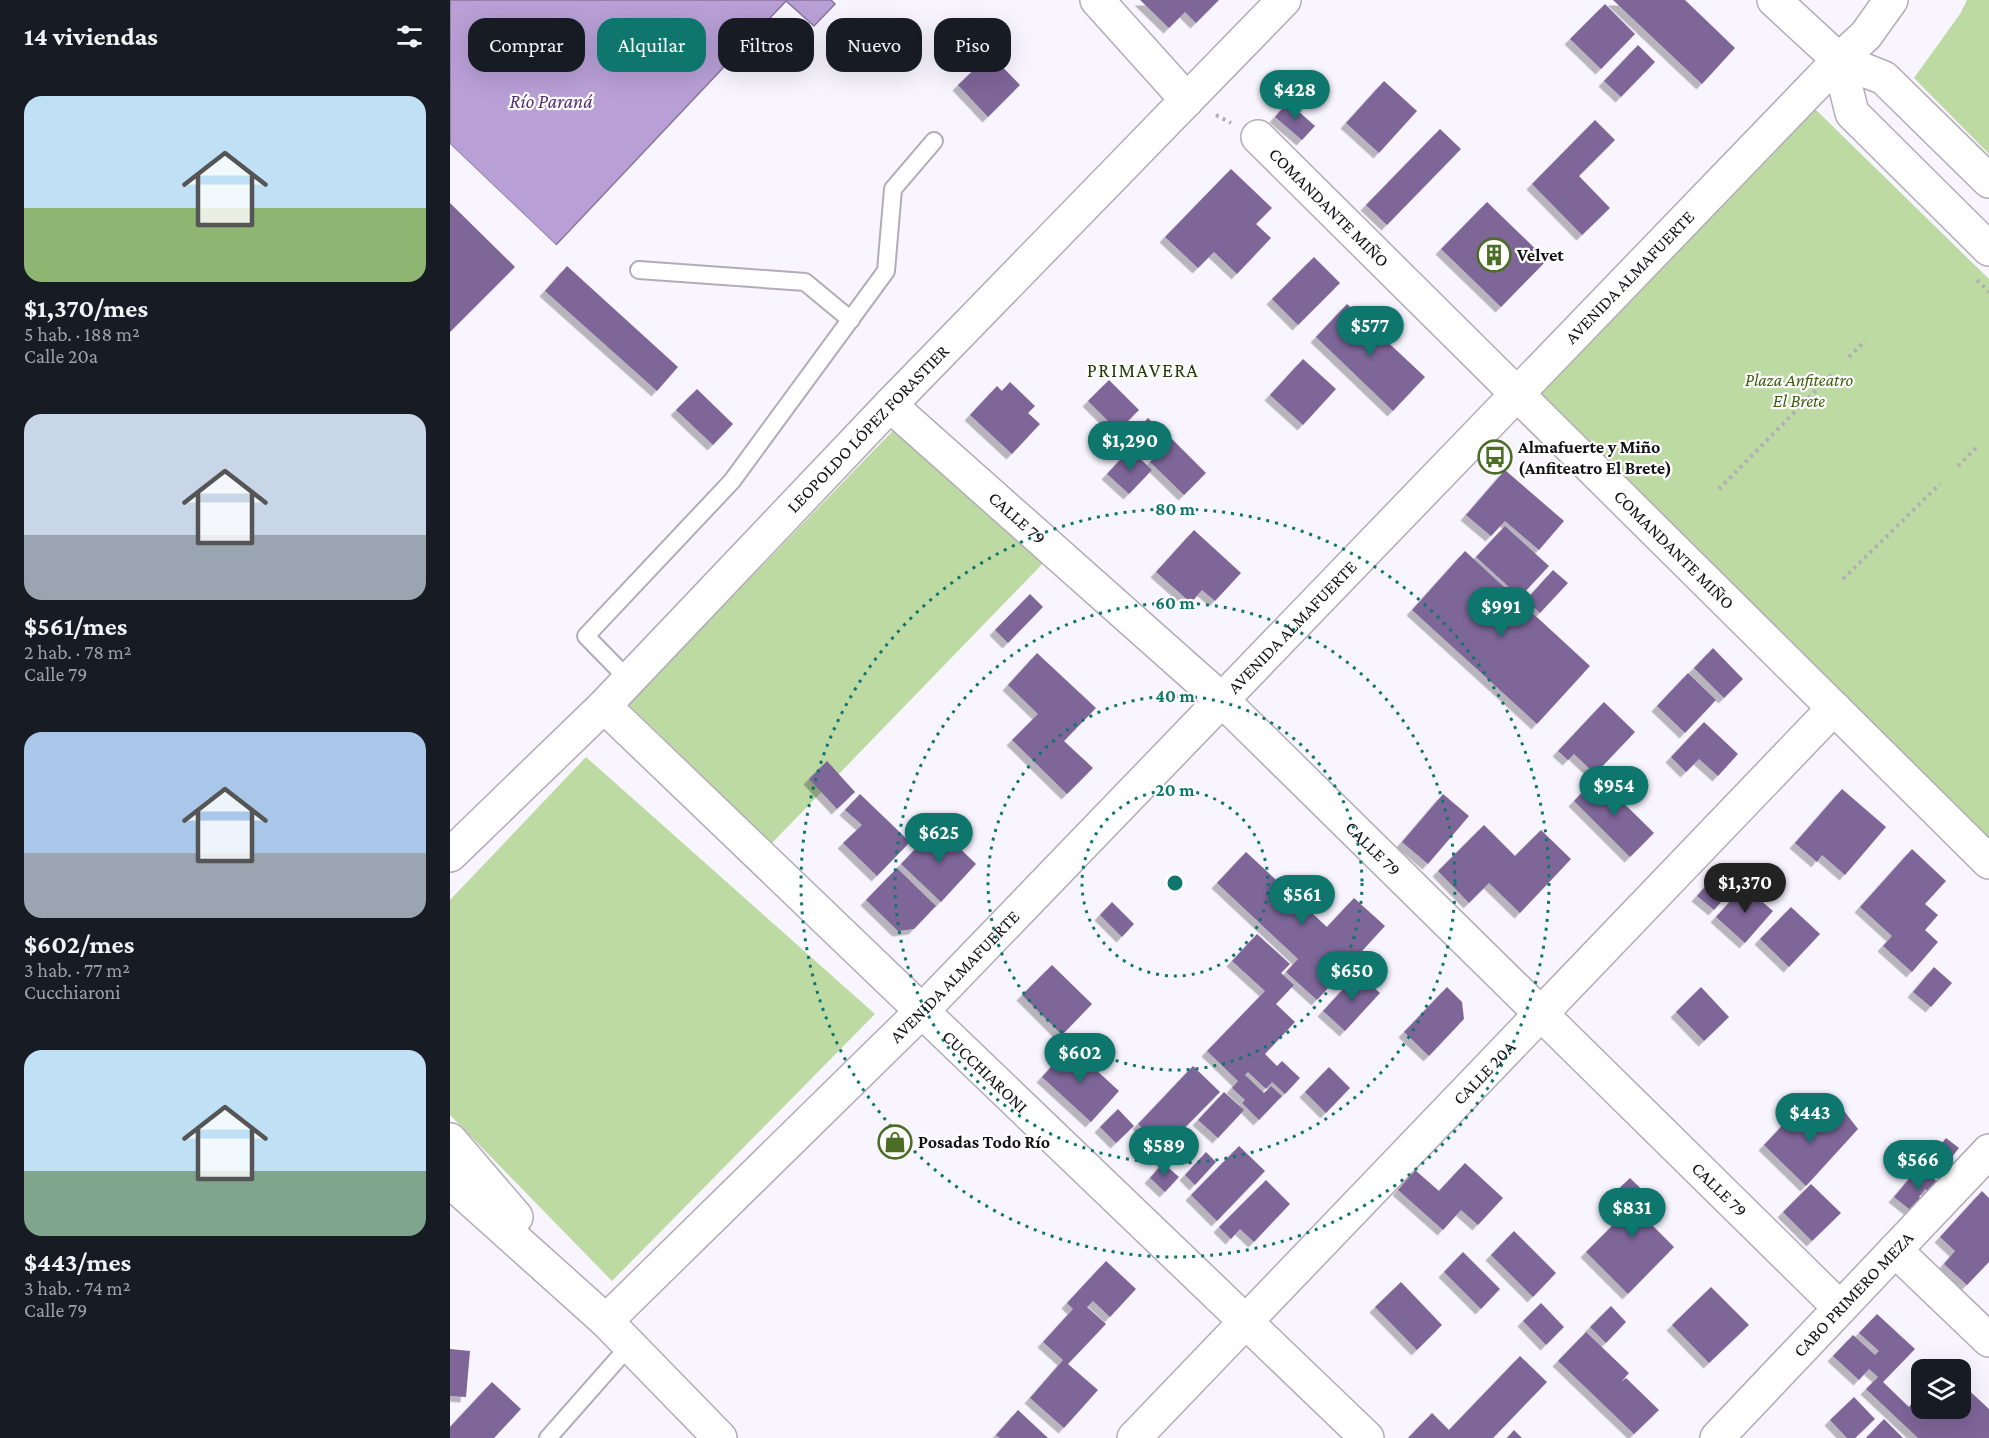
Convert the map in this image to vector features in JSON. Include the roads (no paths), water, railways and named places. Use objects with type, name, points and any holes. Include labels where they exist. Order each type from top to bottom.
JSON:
[{"type":"street","points":[[1097,0],[1187,100]]},
{"type":"street","name":"LEOPOLDO LÓPEZ FORASTIER","points":[[450,855],[604,706],[890,405],[1284,0]]},
{"type":"street","points":[[1774,0],[1839,60],[1884,78],[1989,181]]},
{"type":"street","name":"AVENIDA ALMAFUERTE","points":[[606,1321],[922,1011],[1839,60],[1866,35],[1891,0]]},
{"type":"street","points":[[1839,60],[1852,113],[1989,249]]},
{"type":"street","name":"COMANDANTE MIÑO","points":[[1258,137],[1989,862]]},
{"type":"street","name":"CALLE 79","points":[[890,405],[1222,700],[1840,1308]]},
{"type":"street","name":"CUCCHIARONI","points":[[604,706],[1367,1438]]},
{"type":"street","name":"CALLE 20A","points":[[1134,1438],[1834,708]]},
{"type":"street","points":[[450,1140],[606,1321]]},
{"type":"street","name":"CABO PRIMERO MEZA","points":[[1717,1438],[1989,1150]]},
{"type":"street","points":[[450,1181],[606,1321],[720,1438]]},
{"type":"street","points":[[1895,1250],[1989,1340]]},
{"type":"lane","points":[[629,680],[586,636],[732,481],[886,272],[893,189],[934,141]]},
{"type":"lane","points":[[639,270],[805,282],[851,320]]},
{"type":"lane","points":[[548,1438],[630,1345]]},
{"type":"water","name":"Río Paraná","points":[[450,0],[831,0],[835,4],[814,26],[814,18],[805,18],[786,1],[770,18],[718,18],[719,72],[556,245],[450,144]]},
{"type":"place","name":"Velvet","points":[[1494,255]]},
{"type":"place","name":"Almafuerte y Miño (Anfiteatro El Brete)","points":[[1495,457]]},
{"type":"place","name":"Posadas Todo Río","points":[[895,1142]]},
{"type":"district","name":"PRIMAVERA","points":[[1143,370]]},
{"type":"park label","name":"Plaza Anfiteatro El Brete","points":[[1799,390]]}]
